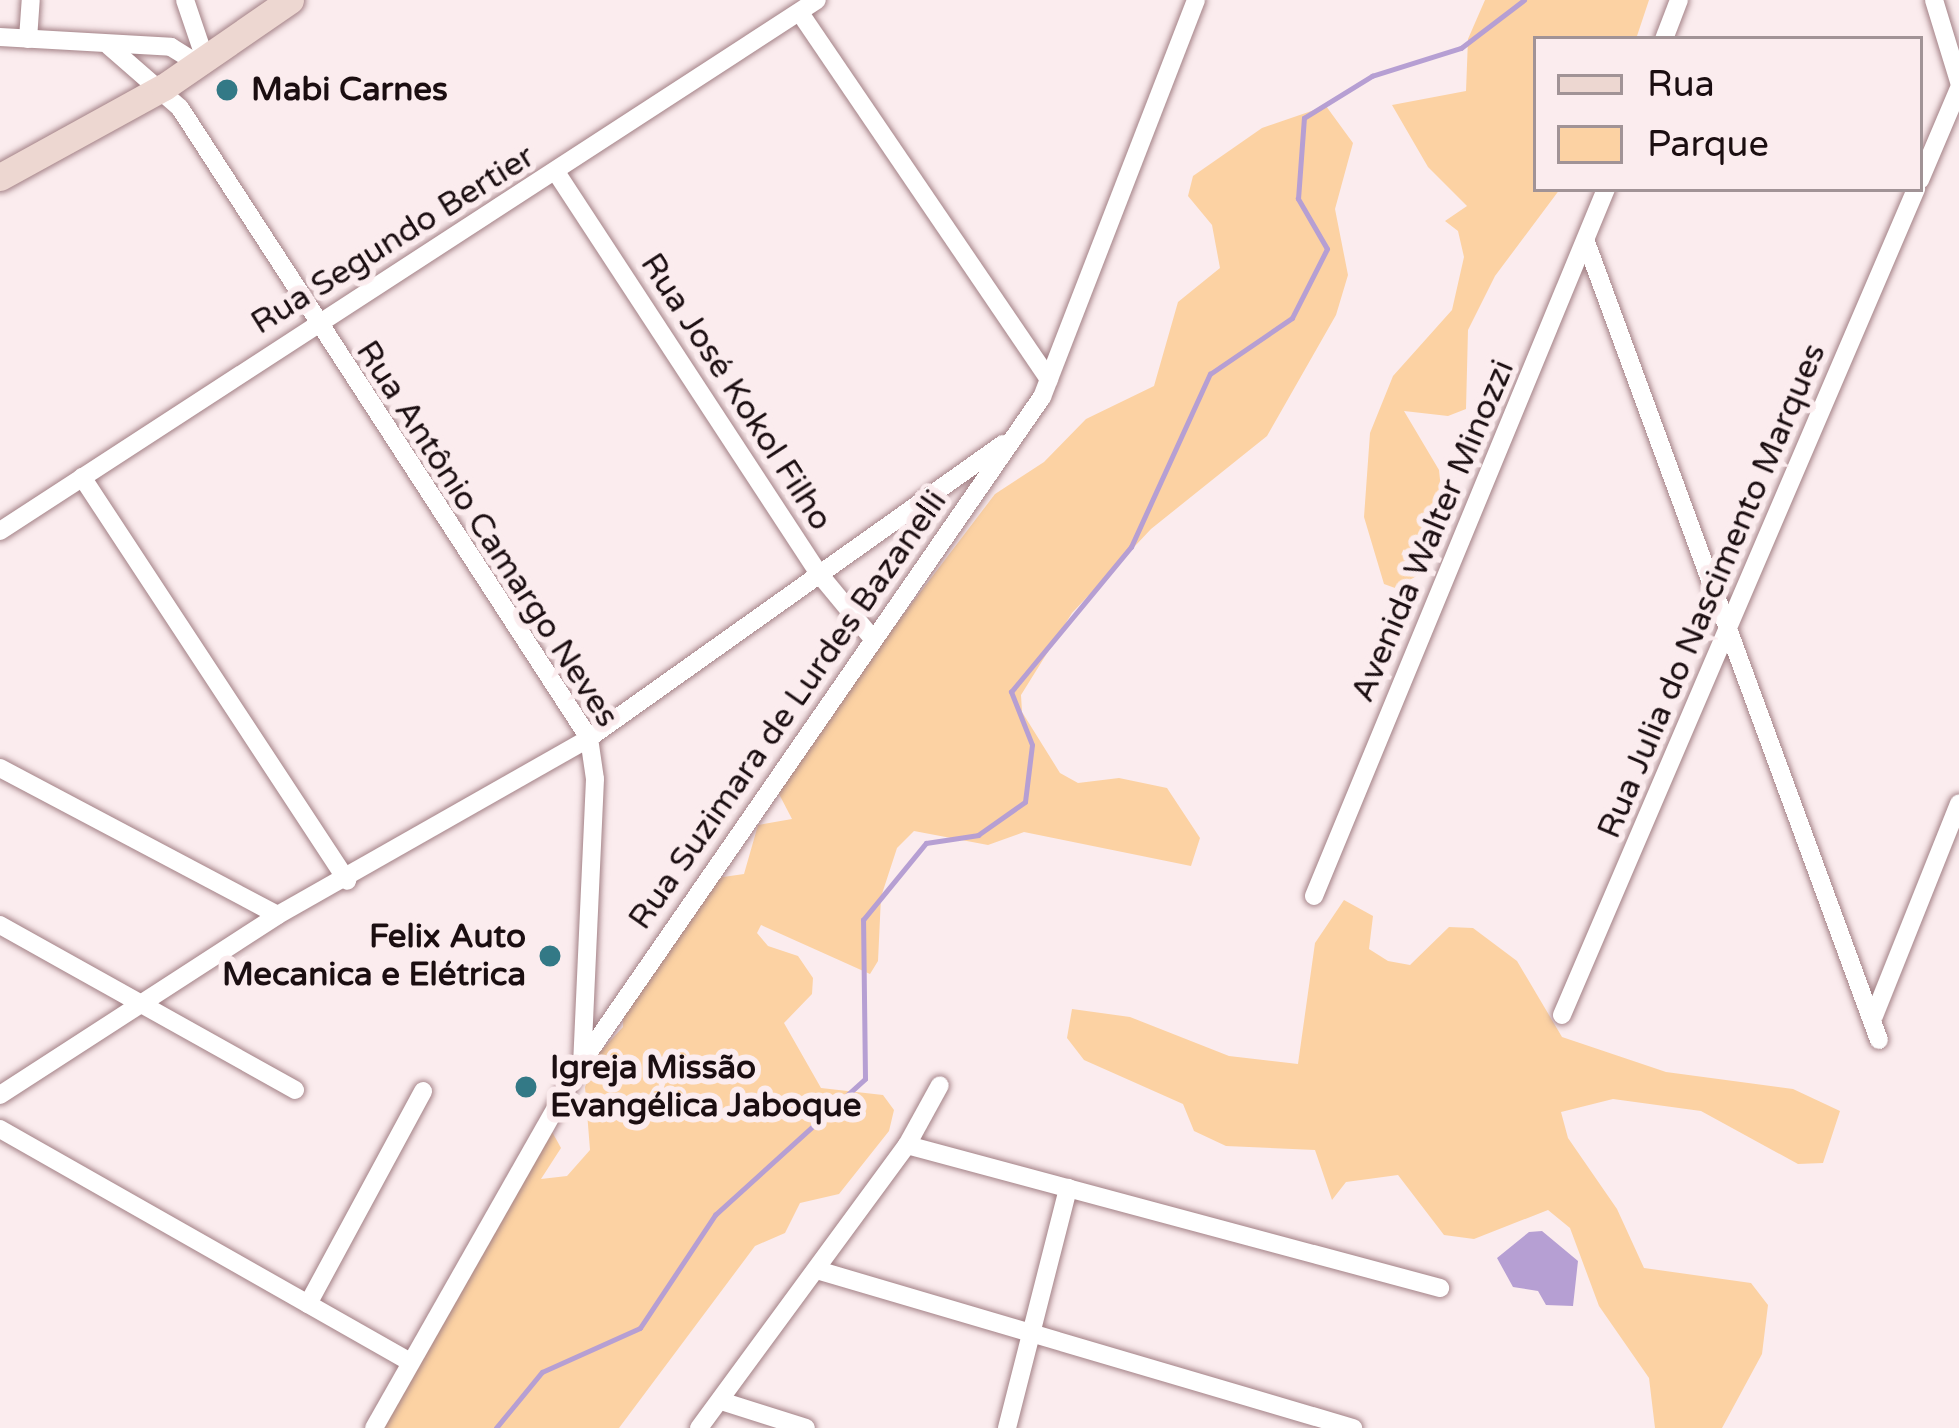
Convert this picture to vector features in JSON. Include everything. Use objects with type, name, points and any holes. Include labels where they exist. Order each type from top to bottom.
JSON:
[{"type":"street","points":[[28,39],[31,0]]},
{"type":"street","points":[[185,0],[201,61]]},
{"type":"street","points":[[241,33],[259,0]]},
{"type":"street","points":[[0,177],[164,87],[290,0]]},
{"type":"street","name":"Rua Segundo Bertier","points":[[0,531],[817,0]]},
{"type":"street","name":"Rua Suzimara de Lurdes Bazanelli","points":[[374,1428],[582,1062],[1016,434],[1049,379],[1196,0]]},
{"type":"street","points":[[1665,36],[1679,0]]},
{"type":"street","points":[[1923,173],[1959,85],[1934,0]]},
{"type":"street","points":[[800,13],[1049,379]]},
{"type":"street","points":[[0,37],[171,47],[201,61]]},
{"type":"street","points":[[109,46],[164,87]]},
{"type":"street","name":"Rua Antônio Camargo Neves","points":[[164,87],[589,738],[596,779],[582,1062]]},
{"type":"street","name":"Rua José Kokol Filho","points":[[556,172],[820,574],[874,639]]},
{"type":"street","name":"Avenida Walter Minozzi","points":[[1314,896],[1605,192]]},
{"type":"street","name":"Rua Julia do Nascimento Marques","points":[[1562,1015],[1915,192]]},
{"type":"street","points":[[1586,242],[1879,1040]]},
{"type":"street","points":[[0,1095],[278,916],[589,738],[1016,434]]},
{"type":"street","points":[[82,477],[346,881]]},
{"type":"street","points":[[0,768],[278,916]]},
{"type":"street","points":[[1874,1016],[1959,803]]},
{"type":"street","points":[[0,925],[295,1090]]},
{"type":"street","points":[[699,1428],[907,1145],[940,1084]]},
{"type":"street","points":[[308,1304],[423,1091]]},
{"type":"street","points":[[0,1129],[409,1361]]},
{"type":"street","points":[[907,1145],[1440,1288]]},
{"type":"street","points":[[1007,1428],[1068,1188]]},
{"type":"street","points":[[818,1270],[1029,1337],[1353,1428]]},
{"type":"street","points":[[721,1401],[806,1428]]},
{"type":"green space","points":[[1485,0],[1649,0],[1637,36],[1533,36],[1533,192],[1558,192],[1495,276],[1468,330],[1466,409],[1448,416],[1404,411],[1439,470],[1442,499],[1422,573],[1395,588],[1384,584],[1364,517],[1370,433],[1393,376],[1452,310],[1464,257],[1458,231],[1445,221],[1467,206],[1428,167],[1392,105],[1466,91],[1468,39]]},
{"type":"green space","points":[[1326,106],[1353,143],[1335,209],[1348,275],[1336,315],[1267,436],[1151,529],[1072,613],[1021,695],[1022,712],[1060,773],[1078,783],[1119,778],[1167,788],[1200,838],[1191,866],[1024,832],[988,845],[914,831],[897,848],[881,897],[878,961],[870,974],[761,925],[757,933],[768,946],[798,956],[813,978],[812,994],[784,1023],[821,1088],[883,1095],[894,1110],[889,1131],[839,1194],[800,1203],[785,1233],[755,1246],[619,1428],[378,1428],[550,1128],[561,1148],[541,1179],[567,1176],[590,1150],[585,1087],[598,1054],[623,1027],[624,997],[716,878],[744,874],[758,825],[792,819],[779,794],[785,774],[906,611],[995,494],[1044,462],[1086,419],[1154,386],[1178,302],[1220,268],[1212,225],[1188,196],[1193,176],[1262,128]]},
{"type":"green space","points":[[1344,900],[1373,916],[1369,949],[1388,961],[1410,965],[1449,927],[1473,928],[1517,961],[1562,1037],[1666,1072],[1793,1089],[1840,1111],[1823,1163],[1798,1164],[1701,1111],[1613,1099],[1561,1112],[1568,1138],[1617,1209],[1644,1268],[1751,1283],[1768,1305],[1762,1354],[1722,1428],[1655,1428],[1649,1378],[1599,1306],[1570,1228],[1548,1210],[1474,1239],[1444,1235],[1398,1175],[1346,1182],[1332,1200],[1315,1150],[1226,1146],[1194,1131],[1183,1104],[1084,1060],[1067,1038],[1072,1009],[1130,1017],[1229,1056],[1298,1064],[1315,943]]},
{"type":"shaded area","points":[[1542,1231],[1578,1261],[1573,1306],[1546,1305],[1538,1291],[1513,1287],[1497,1258],[1529,1232]]},
{"type":"waterway","points":[[496,1428],[542,1372],[640,1328],[715,1215],[865,1079],[863,920],[926,843],[978,835],[1025,802],[1032,745],[1011,692],[1131,547],[1210,374],[1292,318],[1327,249],[1298,199],[1304,118],[1372,76],[1461,48],[1524,0]]},
{"type":"place","name":"Mabi Carnes","points":[[227,90]]},
{"type":"place","name":"Felix Auto Mecanica e Elétrica","points":[[550,956]]},
{"type":"place","name":"Igreja Missão Evangélica Jaboque","points":[[526,1087]]}]
